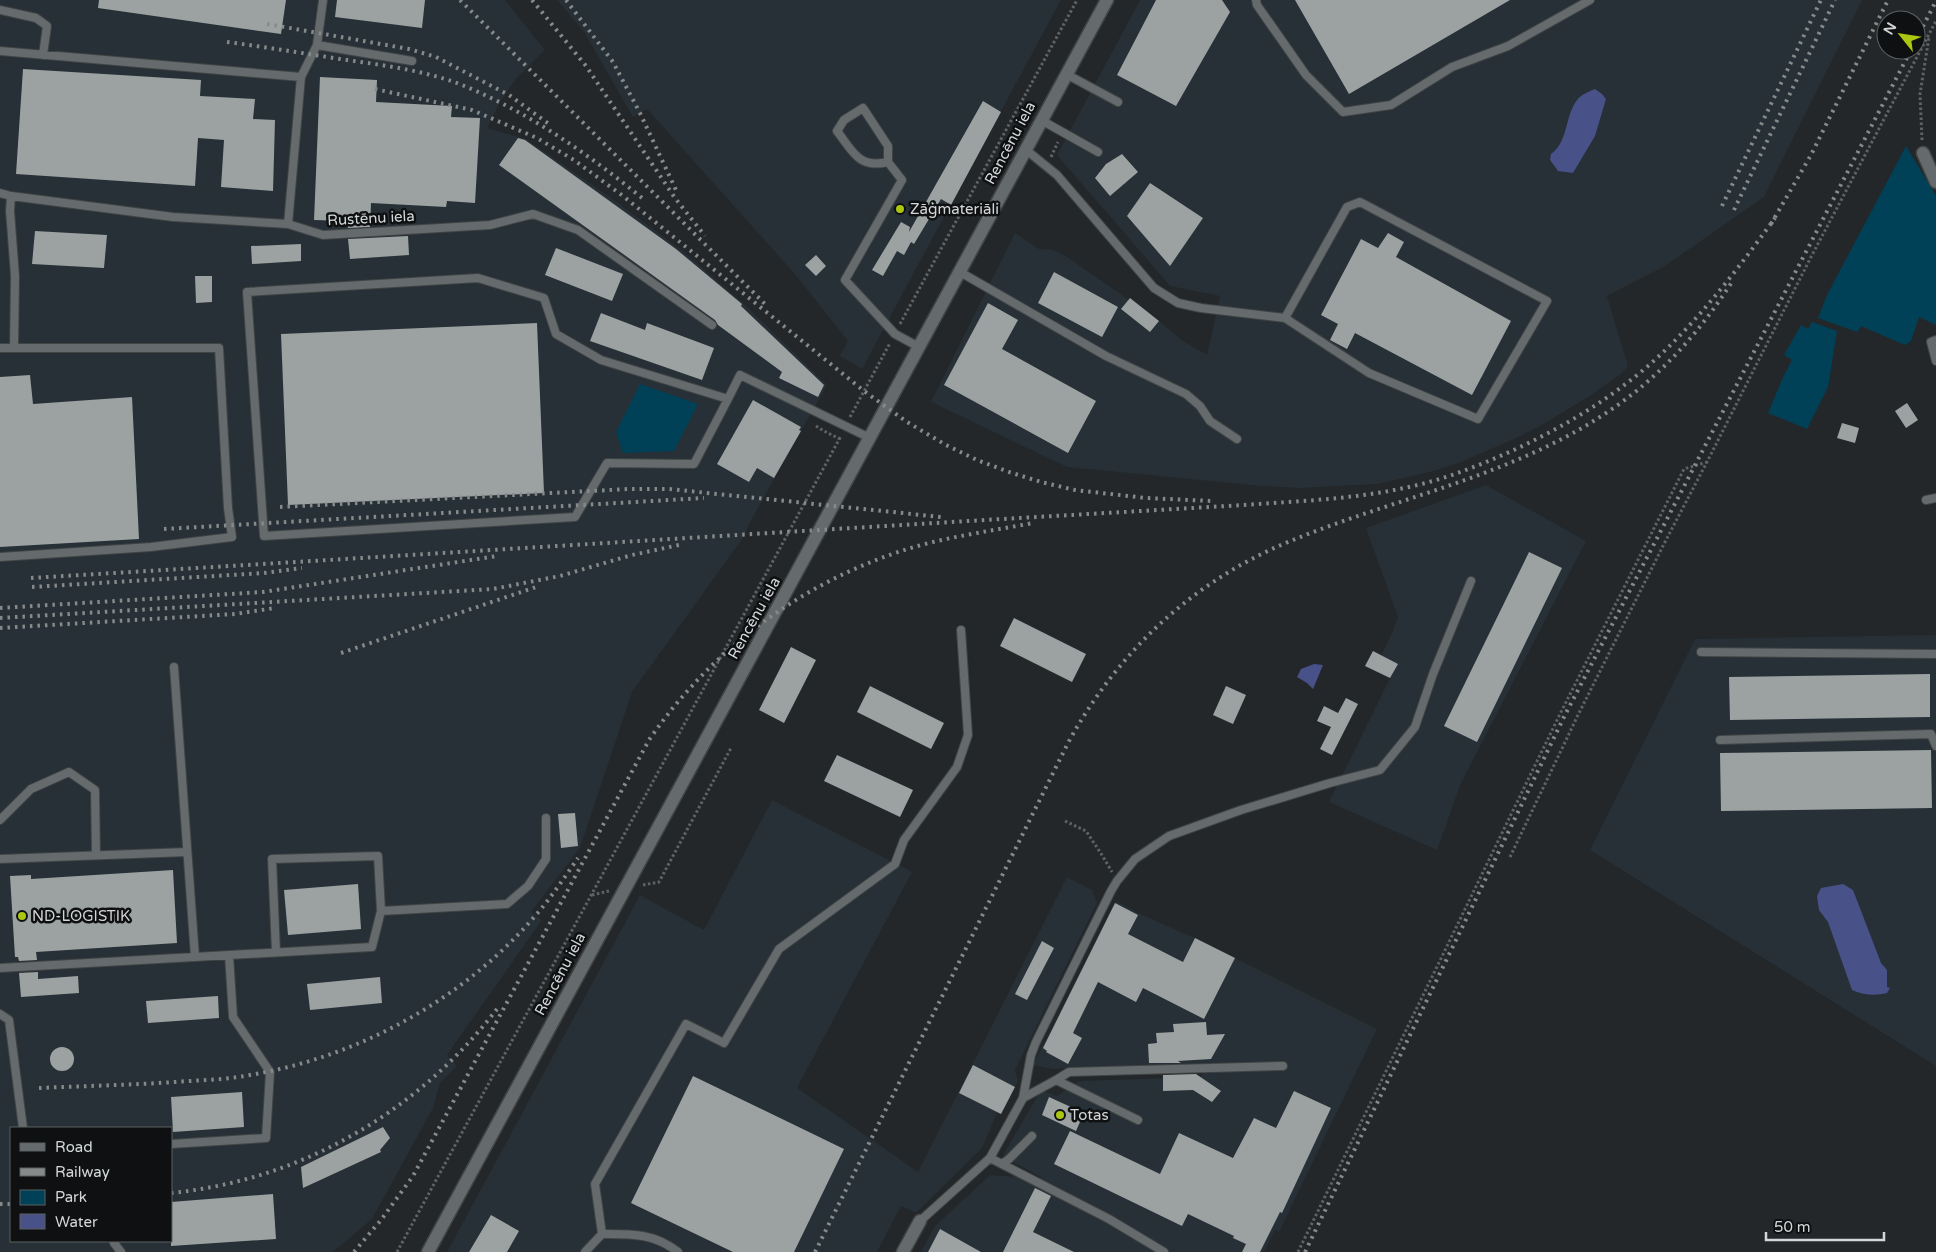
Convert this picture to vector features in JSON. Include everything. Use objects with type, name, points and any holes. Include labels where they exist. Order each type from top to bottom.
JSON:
[{"type":"street","name":"Rencēnu iela","points":[[428,1252],[1107,0]]},
{"type":"street","points":[[1923,153],[1936,182]]},
{"type":"street","points":[[903,1252],[920,1221]]},
{"type":"lane","points":[[288,224],[302,77],[317,45],[322,0]]},
{"type":"lane","points":[[1256,0],[1306,75],[1343,112],[1391,106],[1452,66],[1508,46],[1590,0]]},
{"type":"lane","points":[[0,10],[36,18],[47,26],[43,55]]},
{"type":"lane","points":[[317,45],[412,61]]},
{"type":"lane","points":[[0,51],[302,77]]},
{"type":"lane","points":[[1066,74],[1118,102]]},
{"type":"lane","points":[[888,162],[874,165],[859,159],[837,132],[844,120],[863,108],[888,146],[888,162],[902,180],[845,280],[895,334],[919,347]]},
{"type":"lane","points":[[1041,120],[1098,152]]},
{"type":"lane","points":[[1025,149],[1057,175],[1154,288],[1178,303],[1201,308],[1285,318],[1369,373],[1478,419],[1547,301],[1360,202],[1347,206],[1285,318]]},
{"type":"lane","name":"Rustēnu iela","points":[[0,192],[11,196],[173,217],[288,224],[323,235],[490,225],[533,214],[578,230],[712,325]]},
{"type":"lane","points":[[11,196],[10,210],[15,276],[14,348]]},
{"type":"lane","points":[[960,272],[1106,356],[1186,394],[1200,406],[1210,421],[1237,439]]},
{"type":"lane","points":[[728,398],[600,360],[556,334],[544,298],[478,278],[247,292],[264,536],[575,517],[607,463],[694,464],[740,375],[870,438]]},
{"type":"lane","points":[[1936,340],[1931,342],[1936,361]]},
{"type":"lane","points":[[0,348],[219,348],[228,508],[232,537],[151,547],[0,557]]},
{"type":"lane","points":[[1926,500],[1936,498]]},
{"type":"lane","points":[[920,1221],[990,1158],[1023,1098],[1031,1055],[1036,1042],[1117,882],[1135,859],[1170,836],[1241,810],[1380,770],[1415,727],[1471,581]]},
{"type":"lane","points":[[602,1234],[595,1184],[686,1024],[724,1043],[779,949],[895,864],[904,840],[957,767],[968,734],[961,630]]},
{"type":"lane","points":[[1701,652],[1936,654]]},
{"type":"lane","points":[[174,667],[195,957]]},
{"type":"lane","points":[[1720,740],[1931,734],[1936,746]]},
{"type":"lane","points":[[0,820],[31,788],[69,772],[95,790],[96,855]]},
{"type":"lane","points":[[381,912],[506,904],[528,886],[546,859],[546,818]]},
{"type":"lane","points":[[0,859],[187,852]]},
{"type":"lane","points":[[0,968],[372,947],[381,912],[378,856],[272,859],[276,952]]},
{"type":"lane","points":[[172,1144],[266,1138],[270,1072],[233,1017],[229,955]]},
{"type":"lane","points":[[0,1014],[9,1020],[23,1127]]},
{"type":"lane","points":[[1023,1098],[1069,1072],[1283,1066]]},
{"type":"lane","points":[[1056,1080],[1138,1120]]},
{"type":"lane","points":[[1002,1164],[1032,1136]]},
{"type":"lane","points":[[990,1158],[1109,1219],[1164,1252]]},
{"type":"lane","points":[[585,1252],[602,1234],[639,1234],[668,1244],[678,1252]]},
{"type":"lane","points":[[114,1243],[121,1252]]},
{"type":"path","points":[[397,1252],[719,662],[787,532],[840,439],[1076,0]]},
{"type":"path","points":[[1510,857],[1583,704],[1666,540],[1811,256],[1936,21]]},
{"type":"path","points":[[1923,153],[1920,94],[1929,34]]},
{"type":"path","points":[[810,420],[824,432],[840,439]]},
{"type":"path","points":[[1298,1252],[1556,723],[1684,469],[1707,462]]},
{"type":"path","points":[[592,895],[659,882],[731,748]]},
{"type":"path","points":[[1065,821],[1086,831],[1117,882]]},
{"type":"shaded area","points":[[0,0],[505,0],[545,50],[515,80],[500,102],[487,128],[526,139],[614,200],[684,252],[743,303],[827,385],[749,524],[745,535],[632,692],[580,848],[531,912],[542,920],[447,1055],[457,1066],[440,1083],[433,1108],[372,1219],[333,1252],[0,1252]]},
{"type":"shaded area","points":[[557,0],[1061,0],[862,369],[840,356],[848,341],[794,273],[647,109],[633,117],[584,32]]},
{"type":"shaded area","points":[[1140,0],[1862,0],[1764,197],[1665,266],[1607,296],[1628,366],[1622,373],[1593,394],[1542,425],[1459,463],[1434,471],[1377,484],[1300,488],[1261,486],[1067,467],[931,402],[1015,233],[1039,249],[1053,250],[1066,256],[1159,321],[1183,341],[1207,355],[1220,296],[1170,286],[1057,155]]},
{"type":"shaded area","points":[[1486,485],[1586,541],[1461,783],[1437,850],[1329,802],[1397,664],[1381,656],[1398,617],[1366,528]]},
{"type":"shaded area","points":[[1936,635],[1936,1066],[1590,850],[1695,639]]},
{"type":"shaded area","points":[[772,800],[912,872],[797,1088],[918,1172],[1067,877],[1092,890],[1097,903],[1015,1070],[1018,1081],[1001,1114],[997,1113],[982,1148],[916,1213],[901,1206],[877,1252],[447,1252],[640,895],[704,930]]},
{"type":"shaded area","points":[[1116,901],[1140,914],[1195,938],[1377,1029],[1279,1232],[1275,1230],[1264,1252],[921,1252],[935,1226],[990,1175],[1019,1177],[1036,1187],[1041,1177],[1003,1155],[1041,1090],[1057,1096],[1079,1081],[1201,1077],[1207,1063],[1053,1069],[1033,1065]]},
{"type":"green space","points":[[1906,146],[1936,196],[1936,325],[1919,317],[1911,341],[1905,345],[1861,326],[1857,332],[1818,318],[1827,295]]},
{"type":"green space","points":[[1812,322],[1837,331],[1828,387],[1807,429],[1768,413],[1792,360],[1784,355],[1801,325],[1808,329]]},
{"type":"green space","points":[[640,384],[698,404],[674,451],[623,453],[616,432]]},
{"type":"water","points":[[1595,89],[1606,99],[1595,136],[1573,173],[1558,171],[1550,160],[1551,154],[1561,141],[1576,102],[1583,95]]},
{"type":"water","points":[[1314,664],[1323,665],[1313,689],[1297,677],[1301,669]]},
{"type":"water","points":[[1843,884],[1853,890],[1881,963],[1887,970],[1887,987],[1890,988],[1887,993],[1869,994],[1852,990],[1828,922],[1819,910],[1817,896],[1821,888]]},
{"type":"building","points":[[99,0],[286,0],[281,34],[98,8]]},
{"type":"building","points":[[337,0],[425,0],[422,28],[335,17]]},
{"type":"building","points":[[1156,0],[1222,0],[1230,12],[1176,106],[1117,75]]},
{"type":"building","points":[[1295,0],[1510,0],[1349,94]]},
{"type":"building","points":[[23,69],[201,80],[200,96],[255,99],[253,119],[275,120],[273,191],[221,187],[224,140],[198,138],[195,186],[16,174]]},
{"type":"building","points":[[320,77],[377,80],[376,102],[452,106],[451,117],[480,118],[475,203],[447,201],[446,207],[371,203],[370,227],[348,228],[347,221],[314,220]]},
{"type":"building","points":[[983,101],[1001,112],[951,205],[941,199],[914,244],[911,242],[904,255],[897,251],[883,276],[872,270],[901,222],[910,227],[909,232]]},
{"type":"building","points":[[518,138],[525,140],[676,249],[742,304],[741,306],[824,385],[818,397],[779,378],[782,372],[718,325],[715,320],[499,165]]},
{"type":"building","points":[[1122,154],[1138,172],[1110,196],[1095,178],[1106,164]]},
{"type":"building","points":[[1150,183],[1203,218],[1170,266],[1127,216]]},
{"type":"building","points":[[35,231],[107,235],[104,268],[32,264]]},
{"type":"building","points":[[1388,233],[1404,242],[1396,257],[1511,321],[1472,395],[1355,333],[1347,349],[1330,340],[1338,324],[1321,315],[1361,239],[1378,248]]},
{"type":"building","points":[[408,236],[409,255],[350,259],[348,239]]},
{"type":"building","points":[[301,244],[301,261],[252,264],[251,246]]},
{"type":"building","points":[[556,248],[623,274],[612,301],[545,275]]},
{"type":"building","points":[[816,255],[826,266],[816,276],[805,265]]},
{"type":"building","points":[[1054,272],[1118,307],[1102,337],[1038,303]]},
{"type":"building","points":[[195,276],[212,276],[212,302],[196,303]]},
{"type":"building","points":[[1130,298],[1159,321],[1150,332],[1121,309]]},
{"type":"building","points":[[988,303],[1018,320],[1002,349],[1096,401],[1068,453],[944,385]]},
{"type":"building","points":[[601,313],[645,330],[647,323],[714,348],[702,380],[590,341]]},
{"type":"building","points":[[537,323],[544,493],[288,505],[281,334]]},
{"type":"building","points":[[30,375],[33,404],[132,397],[139,539],[0,547],[0,377]]},
{"type":"building","points":[[753,400],[801,427],[799,430],[801,431],[774,478],[757,468],[749,482],[717,464]]},
{"type":"building","points":[[1907,403],[1918,420],[1906,428],[1895,411]]},
{"type":"building","points":[[1842,423],[1859,428],[1855,443],[1837,438]]},
{"type":"building","points":[[1529,552],[1562,568],[1477,742],[1444,726]]},
{"type":"building","points":[[1014,618],[1086,654],[1072,682],[1000,646]]},
{"type":"building","points":[[791,647],[816,660],[784,723],[759,710]]},
{"type":"building","points":[[1373,651],[1398,664],[1390,678],[1365,666]]},
{"type":"building","points":[[1930,674],[1930,717],[1730,720],[1729,677]]},
{"type":"building","points":[[870,686],[944,723],[931,749],[857,712]]},
{"type":"building","points":[[1226,686],[1246,695],[1233,724],[1213,715]]},
{"type":"building","points":[[1346,698],[1358,704],[1332,755],[1320,749],[1331,727],[1317,721],[1324,706],[1338,713]]},
{"type":"building","points":[[1931,750],[1932,808],[1721,811],[1720,753]]},
{"type":"building","points":[[837,755],[913,790],[900,817],[824,781]]},
{"type":"building","points":[[575,813],[578,846],[561,848],[558,814]]},
{"type":"building","points":[[173,870],[177,943],[36,952],[37,960],[19,961],[18,957],[15,957],[10,876],[31,875],[31,879]]},
{"type":"building","points":[[358,884],[361,929],[288,935],[284,890]]},
{"type":"building","points":[[1115,903],[1138,915],[1128,934],[1183,962],[1195,938],[1235,958],[1204,1019],[1143,988],[1136,1002],[1098,982],[1073,1033],[1082,1038],[1068,1064],[1046,1052],[1043,1048]]},
{"type":"building","points":[[1042,941],[1054,948],[1027,1000],[1015,994]]},
{"type":"building","points":[[38,972],[38,979],[78,976],[79,993],[21,997],[19,973]]},
{"type":"building","points":[[380,977],[382,1003],[310,1010],[307,984]]},
{"type":"building","points":[[218,996],[219,1018],[148,1023],[146,1001]]},
{"type":"building","points":[[1206,1022],[1207,1035],[1225,1034],[1211,1059],[1178,1061],[1181,1063],[1149,1063],[1148,1044],[1157,1043],[1156,1033],[1174,1032],[1173,1024]]},
{"type":"building","points":[[62,1047],[70,1051],[74,1059],[70,1067],[62,1071],[54,1067],[50,1059],[54,1051]]},
{"type":"building","points":[[973,1065],[1015,1087],[1001,1114],[959,1093]]},
{"type":"building","points":[[1196,1074],[1221,1091],[1212,1102],[1193,1090],[1163,1091],[1163,1075]]},
{"type":"building","points":[[693,1076],[844,1149],[794,1252],[733,1252],[631,1203]]},
{"type":"building","points":[[1294,1091],[1331,1108],[1282,1213],[1280,1212],[1260,1252],[1242,1252],[1246,1244],[1233,1238],[1234,1236],[1188,1214],[1182,1226],[1054,1164],[1070,1131],[1160,1174],[1179,1133],[1233,1158],[1254,1118],[1276,1128]]},
{"type":"building","points":[[242,1092],[244,1127],[173,1132],[171,1097]]},
{"type":"building","points":[[1049,1097],[1084,1113],[1076,1131],[1042,1115]]},
{"type":"building","points":[[383,1127],[390,1138],[380,1150],[381,1152],[303,1188],[301,1167]]},
{"type":"building","points":[[1035,1188],[1051,1196],[1033,1232],[1074,1252],[1003,1252]]},
{"type":"building","points":[[273,1194],[276,1239],[171,1246],[172,1202]]},
{"type":"building","points":[[491,1215],[519,1231],[507,1252],[469,1252]]},
{"type":"building","points":[[940,1229],[981,1252],[928,1252]]},
{"type":"railway","points":[[460,0],[768,307]]},
{"type":"railway","points":[[532,0],[586,66],[675,198],[705,236]]},
{"type":"railway","points":[[566,0],[613,62],[640,113],[676,190]]},
{"type":"railway","points":[[1722,206],[1821,0]]},
{"type":"railway","points":[[1734,210],[1835,0]]},
{"type":"railway","points":[[1771,224],[1811,155],[1888,0]]},
{"type":"railway","points":[[1926,20],[1936,1]]},
{"type":"railway","points":[[267,24],[409,49],[436,57],[509,95],[549,124]]},
{"type":"railway","points":[[227,42],[402,69],[433,75],[462,85],[510,108],[556,135],[600,165],[642,198]]},
{"type":"railway","points":[[1305,1252],[1565,715],[1906,60]]},
{"type":"railway","points":[[375,89],[472,110],[537,138],[574,160],[623,196],[864,391],[907,422],[946,445],[977,460],[1009,472],[1075,490],[1146,498],[1211,501]]},
{"type":"railway","points":[[31,578],[1244,505],[1351,497],[1403,488],[1429,482],[1481,464],[1556,429],[1604,400],[1666,350],[1700,314],[1775,218]]},
{"type":"railway","points":[[815,1252],[1068,743],[1088,709],[1110,678],[1135,649],[1162,622],[1192,597],[1224,575],[1257,556],[1333,525],[1454,484],[1534,453],[1609,411],[1645,384],[1677,353],[1706,319],[1732,282]]},
{"type":"railway","points":[[280,507],[629,489],[669,489],[941,517]]},
{"type":"railway","points":[[164,529],[704,498]]},
{"type":"railway","points":[[354,1252],[381,1220],[413,1176],[649,740],[675,706],[704,674],[735,644],[769,618],[806,594],[844,574],[884,557],[925,544],[1033,523]]},
{"type":"railway","points":[[0,618],[493,589],[560,576],[632,555],[679,545]]},
{"type":"railway","points":[[0,608],[263,592],[497,556]]},
{"type":"railway","points":[[32,587],[264,573],[302,568]]},
{"type":"railway","points":[[341,653],[539,586]]},
{"type":"railway","points":[[0,628],[235,614],[275,608]]},
{"type":"railway","points":[[39,1088],[241,1077],[290,1066],[330,1054],[369,1039],[406,1020],[442,998],[475,974],[507,946],[535,916],[578,858]]},
{"type":"railway","points":[[172,1193],[220,1185],[267,1173],[312,1155],[355,1134],[396,1107],[434,1077],[469,1043],[500,1005]]},
{"type":"railway","points":[[0,1204],[10,1204]]},
{"type":"place","name":"Zāģmateriāli","points":[[900,209]]},
{"type":"place","name":"ND-LOGISTIK","points":[[22,916]]},
{"type":"place","name":"Totas","points":[[1060,1115]]}]
